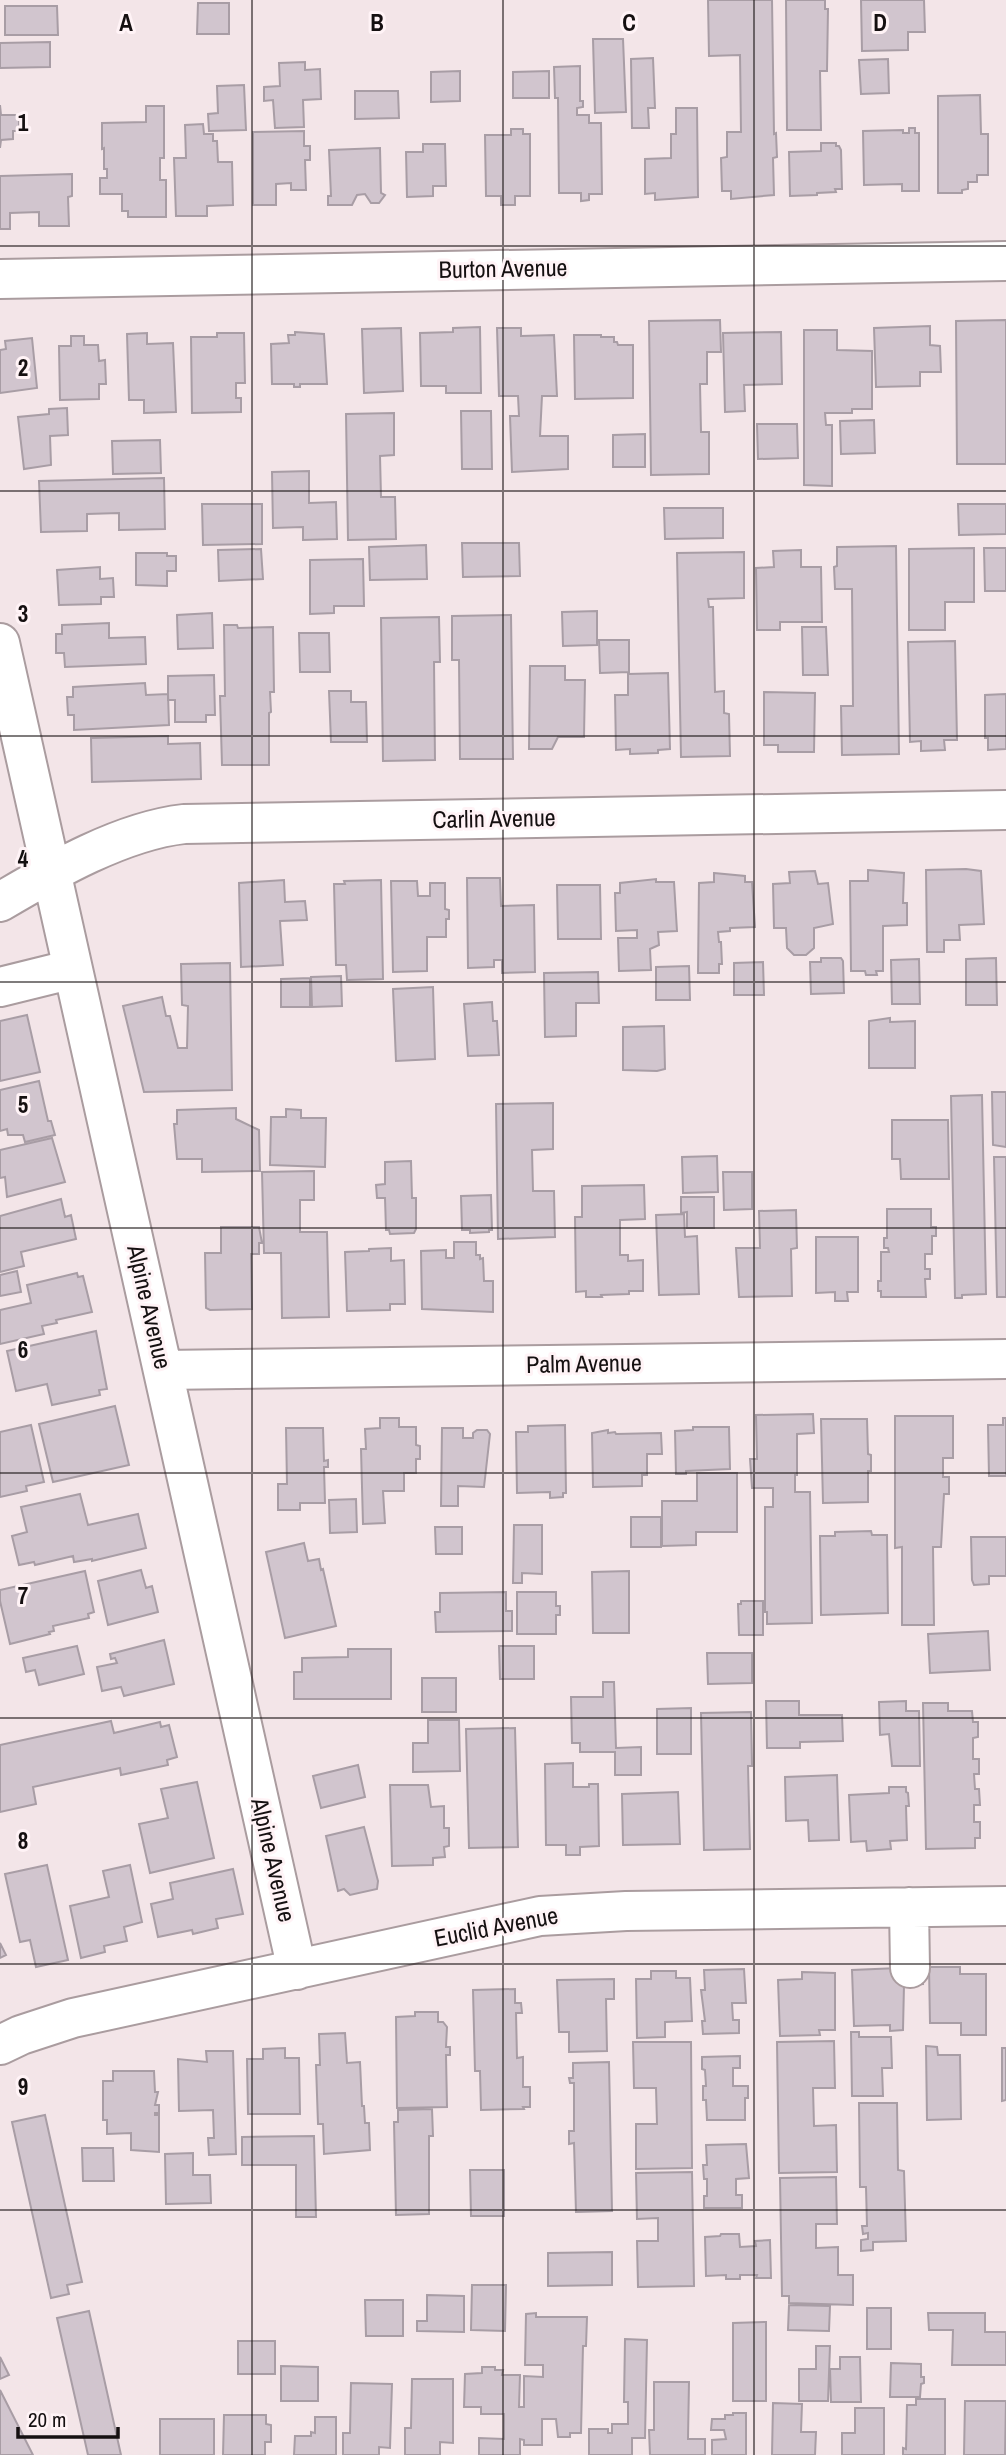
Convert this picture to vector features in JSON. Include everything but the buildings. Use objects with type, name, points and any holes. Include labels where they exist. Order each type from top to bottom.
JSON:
[{"type":"street","name":"Burton Avenue","points":[[0,279],[1006,261]]},
{"type":"street","name":"Alpine Avenue","points":[[0,643],[297,1970]]},
{"type":"street","name":"Carlin Avenue","points":[[0,902],[51,872],[146,831],[184,824],[1006,810]]},
{"type":"street","points":[[0,987],[73,970]]},
{"type":"street","name":"Palm Avenue","points":[[163,1370],[1006,1359]]},
{"type":"street","name":"Euclid Avenue","points":[[0,2045],[34,2030],[73,2018],[514,1921],[553,1915],[626,1911],[1006,1906]]},
{"type":"street","points":[[909,1907],[910,1968]]}]
